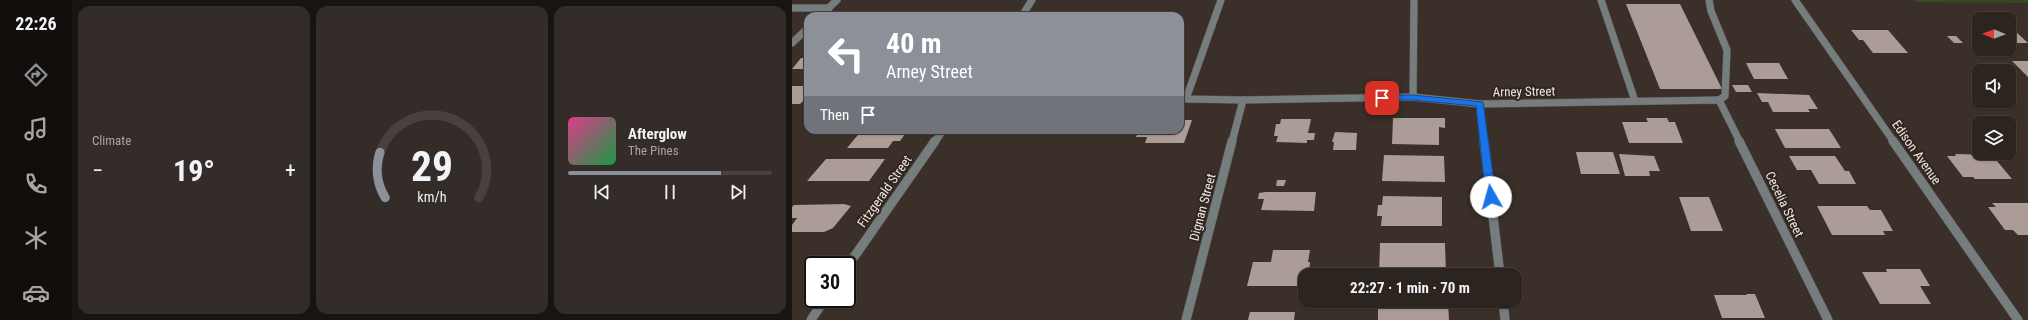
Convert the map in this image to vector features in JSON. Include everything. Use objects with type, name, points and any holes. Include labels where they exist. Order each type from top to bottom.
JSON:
[{"type":"street","points":[[824,12],[837,0]]},
{"type":"street","points":[[1024,12],[1032,0]]},
{"type":"street","name":"Arney Street","points":[[1221,0],[1186,98],[1243,100],[1413,97],[1480,104],[1719,100]]},
{"type":"street","points":[[1413,97],[1414,0]]},
{"type":"street","points":[[1601,0],[1635,101]]},
{"type":"street","points":[[1709,0],[1711,11],[1727,50],[1725,96],[1719,100]]},
{"type":"street","name":"Edison Avenue","points":[[1795,0],[2018,320]]},
{"type":"street","points":[[792,8],[829,8]]},
{"type":"street","points":[[792,43],[804,32]]},
{"type":"street","name":"Dignan Street","points":[[1186,320],[1243,100]]},
{"type":"street","name":"Cecelia Street","points":[[1719,100],[1828,320]]},
{"type":"street","points":[[1480,104],[1499,268]]},
{"type":"street","name":"Fitzgerald Street","points":[[855,256],[939,134]]},
{"type":"street","points":[[811,320],[819,308]]},
{"type":"street","points":[[1504,308],[1505,320]]},
{"type":"green space","points":[[1914,0],[2028,0],[2028,3],[1916,2]]},
{"type":"building","points":[[1626,4],[1680,4],[1722,89],[1660,89]]},
{"type":"building","points":[[1851,30],[1888,30],[1908,53],[1873,53],[1863,40],[1859,40]]},
{"type":"building","points":[[2016,32],[2028,43],[2016,43]]},
{"type":"building","points":[[1947,36],[1956,36],[1963,43],[1954,43]]},
{"type":"building","points":[[801,58],[804,58],[804,69],[792,69]]},
{"type":"building","points":[[2012,61],[2028,61],[2028,77],[2016,64]]},
{"type":"building","points":[[1746,63],[1779,63],[1788,79],[1754,79]]},
{"type":"building","points":[[1732,85],[1748,85],[1752,92],[1736,92]]},
{"type":"building","points":[[792,86],[804,86],[804,100],[800,104],[792,104]]},
{"type":"building","points":[[1757,93],[1809,95],[1818,109],[1808,109],[1810,112],[1773,112],[1768,102],[1762,102]]},
{"type":"building","points":[[1393,118],[1445,118],[1445,128],[1439,127],[1439,145],[1392,144]]},
{"type":"building","points":[[1646,118],[1667,118],[1669,122],[1675,122],[1683,143],[1629,143],[1622,122],[1648,122]]},
{"type":"building","points":[[1281,119],[1311,119],[1308,133],[1315,133],[1314,140],[1307,140],[1307,143],[1276,142],[1278,136],[1274,136],[1276,124],[1280,124]]},
{"type":"building","points":[[1184,120],[1192,120],[1184,143],[1145,143],[1147,137],[1136,137],[1137,134],[1184,134]]},
{"type":"building","points":[[1775,129],[1829,129],[1841,148],[1785,148]]},
{"type":"building","points":[[1335,132],[1357,133],[1356,150],[1333,150],[1334,142],[1332,142]]},
{"type":"building","points":[[859,134],[905,134],[900,141],[893,141],[888,148],[847,148]]},
{"type":"building","points":[[1576,152],[1613,152],[1620,174],[1581,174]]},
{"type":"building","points":[[1619,154],[1654,156],[1660,171],[1649,171],[1650,176],[1625,176]]},
{"type":"building","points":[[1955,154],[1972,154],[1972,160],[1996,160],[2012,179],[1975,179],[1973,177],[1963,177],[1947,156],[1956,156]]},
{"type":"building","points":[[1384,155],[1444,156],[1445,182],[1382,181]]},
{"type":"building","points":[[1789,156],[1835,156],[1845,171],[1849,171],[1856,184],[1819,184],[1811,170],[1797,170]]},
{"type":"building","points":[[826,159],[885,159],[869,181],[807,181]]},
{"type":"building","points":[[1277,180],[1286,180],[1284,186],[1276,186]]},
{"type":"building","points":[[1316,192],[1314,211],[1261,210],[1264,199],[1258,199],[1259,193]]},
{"type":"building","points":[[1383,196],[1442,197],[1442,226],[1381,226],[1382,216],[1377,216],[1378,205],[1382,205]]},
{"type":"building","points":[[1679,197],[1709,197],[1723,231],[1691,231]]},
{"type":"building","points":[[1992,203],[2028,203],[2028,235],[2018,235],[2013,230],[2005,230],[1988,207],[1996,207]]},
{"type":"building","points":[[844,204],[851,206],[833,228],[824,232],[792,232],[792,225],[797,218],[792,218],[792,207],[794,205]]},
{"type":"building","points":[[1817,206],[1867,206],[1870,210],[1881,210],[1893,231],[1883,231],[1885,235],[1832,235]]},
{"type":"building","points":[[1380,243],[1445,243],[1446,268],[1379,268]]},
{"type":"building","points":[[1273,250],[1310,250],[1308,262],[1310,262],[1310,268],[1298,268],[1298,286],[1247,286],[1253,262],[1271,262]]},
{"type":"building","points":[[1886,269],[1920,269],[1930,286],[1920,286],[1931,304],[1880,304],[1862,272],[1887,272]]},
{"type":"building","points":[[1746,294],[1755,294],[1765,318],[1722,318],[1714,295],[1747,295]]},
{"type":"building","points":[[1378,308],[1448,308],[1449,320],[1378,320]]},
{"type":"building","points":[[1250,312],[1295,312],[1294,320],[1248,320]]},
{"type":"route","points":[[1382,98],[1413,97],[1480,104],[1491,197]]}]
